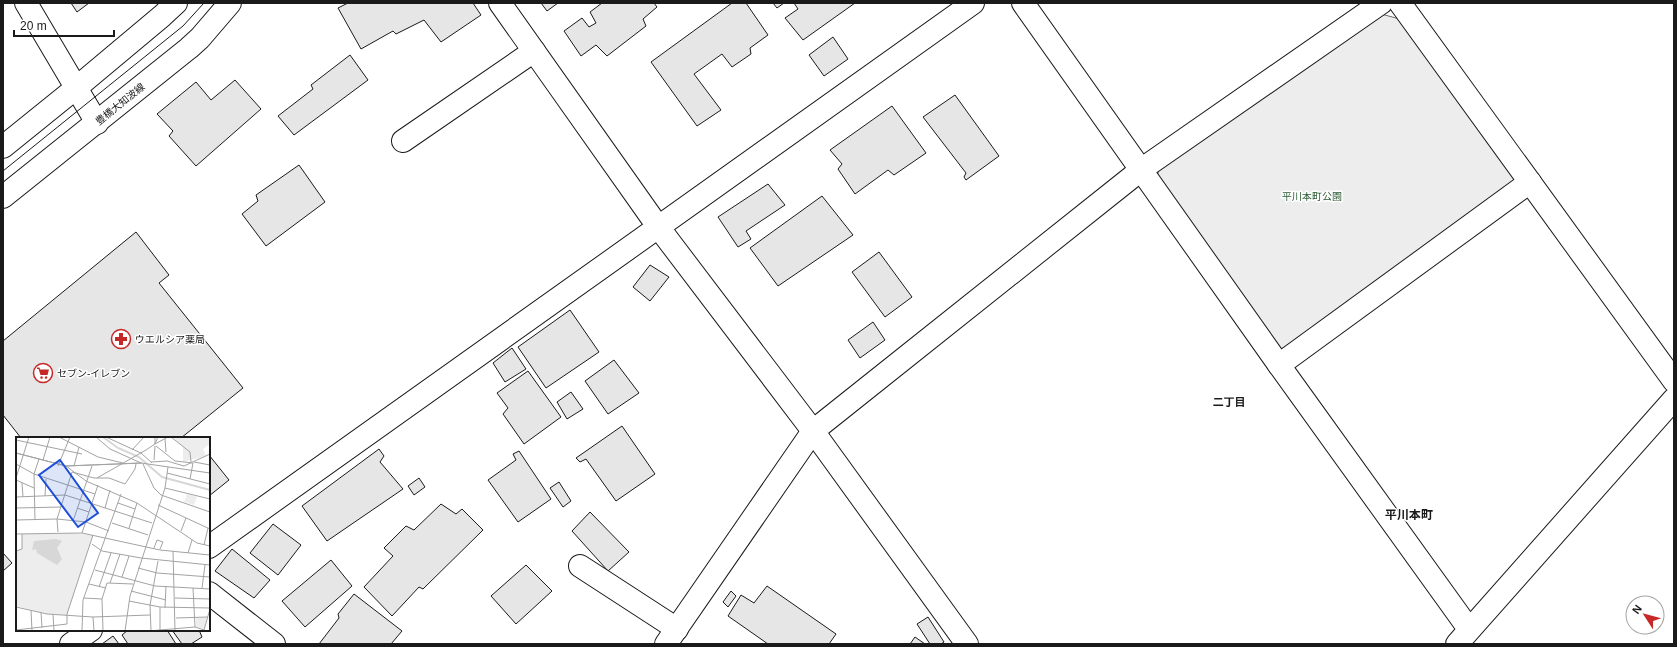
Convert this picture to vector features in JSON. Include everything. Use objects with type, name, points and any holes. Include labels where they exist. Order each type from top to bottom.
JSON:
[{"type":"street","points":[[26,3],[97,123]]},
{"type":"street","points":[[3,147],[76,88],[176,3]]},
{"type":"street","name":"豊橋大知波線","points":[[3,197],[97,123],[200,38],[230,3]]},
{"type":"street","points":[[500,3],[659,228],[813,430],[967,644]]},
{"type":"street","points":[[210,546],[973,3]]},
{"type":"street","points":[[1023,3],[1142,169],[1279,365],[1463,637],[1674,399]]},
{"type":"street","points":[[580,566],[672,636],[813,430],[1142,169],[1381,3]]},
{"type":"street","points":[[1400,3],[1674,381]]},
{"type":"street","points":[[403,141],[534,51]]},
{"type":"street","points":[[1279,365],[1530,182]]},
{"type":"street","points":[[210,594],[274,644]]},
{"type":"street","points":[[71,644],[90,631]]},
{"type":"green space","name":"平川本町公園","points":[[1370,11],[1407,21],[1530,182],[1279,365],[1154,187],[1162,159]]},
{"type":"building","points":[[71,3],[89,3],[77,12]]},
{"type":"building","points":[[348,3],[473,3],[481,15],[441,42],[424,20],[396,34],[393,31],[361,49],[338,8]]},
{"type":"building","points":[[541,3],[558,3],[547,11]]},
{"type":"building","points":[[602,3],[654,3],[657,7],[643,19],[646,26],[607,56],[596,45],[581,56],[564,31],[582,18],[589,27],[596,23],[590,12]]},
{"type":"building","points":[[732,3],[746,3],[768,35],[750,48],[751,54],[732,67],[722,54],[694,74],[721,110],[697,126],[651,62]]},
{"type":"building","points":[[773,3],[784,3],[777,8]]},
{"type":"building","points":[[794,3],[855,3],[803,40],[785,18],[798,9]]},
{"type":"building","points":[[833,37],[848,59],[824,76],[809,55]]},
{"type":"building","points":[[350,55],[368,80],[294,135],[278,116],[313,89],[311,85]]},
{"type":"building","points":[[235,80],[261,109],[196,166],[169,136],[173,131],[157,114],[196,82],[211,100]]},
{"type":"building","points":[[955,95],[999,156],[966,180],[964,177],[966,173],[923,117]]},
{"type":"building","points":[[892,106],[926,153],[894,175],[888,170],[855,194],[838,169],[842,164],[830,150]]},
{"type":"building","points":[[299,165],[325,202],[266,246],[242,214],[258,201],[256,195]]},
{"type":"building","points":[[768,184],[785,205],[746,231],[751,239],[738,247],[718,217]]},
{"type":"building","points":[[822,196],[853,235],[778,286],[750,248]]},
{"type":"building","points":[[136,232],[169,275],[159,283],[243,388],[182,437],[20,437],[3,415],[3,341]]},
{"type":"building","points":[[879,252],[912,297],[885,317],[852,272]]},
{"type":"building","points":[[650,265],[669,277],[650,301],[633,287]]},
{"type":"building","points":[[570,310],[599,352],[546,388],[518,347]]},
{"type":"building","points":[[873,322],[885,340],[860,358],[848,340]]},
{"type":"building","points":[[512,348],[526,369],[505,382],[493,363]]},
{"type":"building","points":[[614,360],[639,393],[608,414],[585,381]]},
{"type":"building","points":[[528,371],[561,417],[524,444],[503,414],[508,408],[497,393]]},
{"type":"building","points":[[571,392],[583,409],[567,419],[557,402]]},
{"type":"building","points":[[622,426],[655,474],[616,501],[586,459],[580,462],[576,458]]},
{"type":"building","points":[[379,449],[384,456],[380,462],[403,489],[327,541],[302,506]]},
{"type":"building","points":[[519,451],[551,499],[518,522],[488,480],[516,460],[513,454]]},
{"type":"building","points":[[210,456],[229,480],[210,495]]},
{"type":"building","points":[[419,478],[425,487],[414,495],[408,486]]},
{"type":"building","points":[[559,482],[571,501],[563,507],[550,488]]},
{"type":"building","points":[[441,504],[456,514],[462,509],[483,530],[423,589],[419,587],[392,616],[364,587],[393,556],[384,548],[406,526],[414,530]]},
{"type":"building","points":[[590,512],[629,552],[608,571],[572,531]]},
{"type":"building","points":[[273,524],[301,545],[278,575],[250,553]]},
{"type":"building","points":[[232,549],[270,580],[254,598],[215,571]]},
{"type":"building","points":[[3,553],[12,563],[3,571]]},
{"type":"building","points":[[331,560],[352,586],[305,627],[282,601]]},
{"type":"building","points":[[526,565],[552,591],[516,624],[491,596]]},
{"type":"building","points":[[767,586],[836,634],[829,644],[768,644],[728,616],[741,595],[754,603]]},
{"type":"building","points":[[731,591],[736,596],[728,607],[723,602]]},
{"type":"building","points":[[354,594],[402,631],[391,644],[319,644],[339,618],[338,614]]},
{"type":"building","points":[[928,617],[944,642],[941,644],[930,644],[917,624]]},
{"type":"building","points":[[127,631],[168,631],[176,644],[128,644],[122,635]]},
{"type":"building","points":[[173,631],[199,631],[202,637],[191,644],[182,644]]},
{"type":"building","points":[[113,636],[119,644],[102,644]]},
{"type":"building","points":[[915,637],[925,644],[910,644]]},
{"type":"tram line","points":[[3,171],[183,26],[204,3]]},
{"type":"place","name":"ウエルシア薬局","points":[[121,339]]},
{"type":"place","name":"セブン-イレブン","points":[[43,373]]},
{"type":"district","name":"二丁目","points":[[1229,402]]},
{"type":"district","name":"平川本町","points":[[1409,515]]}]
